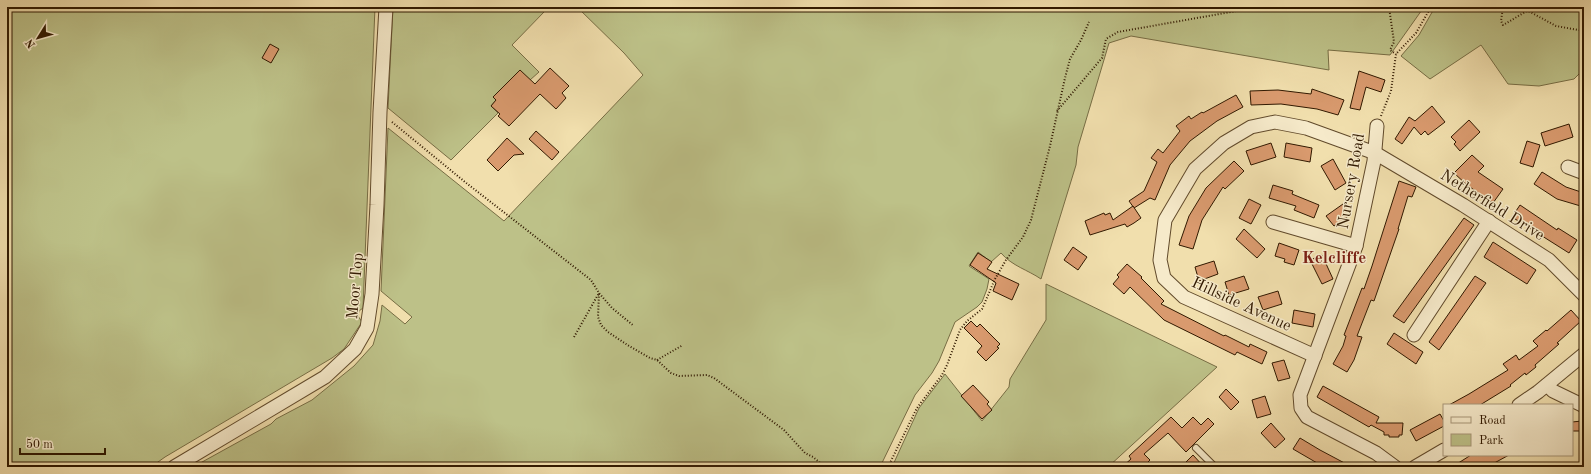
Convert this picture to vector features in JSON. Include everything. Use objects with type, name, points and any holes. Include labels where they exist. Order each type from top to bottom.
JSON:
[{"type":"street","name":"Moor Top","points":[[174,467],[324,377],[356,349],[367,328],[372,294],[386,7]]},
{"type":"street","name":"Hillside Avenue","points":[[1315,356],[1184,297],[1164,278],[1160,260],[1165,220],[1195,169],[1224,143],[1252,127],[1275,122],[1306,128],[1375,153]]},
{"type":"street","name":"Nursery Road","points":[[1377,126],[1375,153],[1356,246],[1300,395],[1301,408],[1307,417],[1376,453],[1395,467]]},
{"type":"street","name":"Netherfield Drive","points":[[1375,153],[1489,221],[1549,260],[1584,296]]},
{"type":"street","points":[[1568,167],[1584,173]]},
{"type":"street","points":[[1414,335],[1489,221]]},
{"type":"street","points":[[1273,222],[1356,246]]},
{"type":"street","points":[[1520,404],[1547,385],[1584,354]]},
{"type":"street","points":[[1547,385],[1563,396],[1584,406]]},
{"type":"street","points":[[1421,465],[1443,451]]},
{"type":"lane","points":[[1196,448],[1215,467]]},
{"type":"path","points":[[1056,112],[1102,58],[1106,39],[1118,32],[1259,7]]},
{"type":"path","points":[[1388,7],[1394,42],[1390,50],[1396,54]]},
{"type":"path","points":[[1377,126],[1391,90],[1396,54],[1416,33],[1431,7]]},
{"type":"path","points":[[1503,7],[1501,21],[1503,25],[1527,11]]},
{"type":"path","points":[[1521,7],[1556,26],[1584,31]]},
{"type":"path","points":[[888,467],[917,408],[945,370],[960,330],[967,321],[982,309],[995,278],[1023,237],[1031,220],[1070,59],[1082,40],[1089,22]]},
{"type":"path","points":[[380,112],[465,182],[590,280],[612,308],[634,326]]},
{"type":"path","points":[[574,336],[599,293]]},
{"type":"path","points":[[599,293],[598,317],[601,325],[608,332],[650,358],[658,360],[671,373],[679,376],[707,375],[714,378],[784,430],[805,453],[813,457],[825,467]]},
{"type":"path","points":[[658,360],[683,345]]},
{"type":"green space","points":[[7,7],[375,7],[363,308],[359,311],[358,316],[362,322],[344,349],[332,358],[165,457],[151,467],[7,467]]},
{"type":"green space","points":[[393,7],[538,7],[544,12],[512,45],[539,72],[530,80],[520,70],[493,97],[496,100],[491,106],[498,113],[451,160],[388,108]]},
{"type":"green space","points":[[577,7],[1424,7],[1390,55],[1328,50],[1329,70],[1131,36],[1109,43],[1078,147],[1076,165],[1041,279],[1015,265],[1001,253],[991,262],[978,252],[969,266],[989,279],[982,302],[955,322],[939,361],[932,373],[915,395],[880,467],[193,467],[312,400],[354,366],[373,345],[380,321],[382,305],[405,324],[412,317],[381,291],[388,128],[504,221],[643,75],[624,53]]},
{"type":"green space","points":[[1435,7],[1584,7],[1584,69],[1574,79],[1539,86],[1508,84],[1481,45],[1430,79],[1401,56],[1419,35]]},
{"type":"green space","points":[[1046,284],[1217,367],[1108,467],[892,467],[919,408],[945,374],[982,421],[1009,387],[1010,379],[1046,320]]},
{"type":"building","points":[[270,44],[279,49],[271,63],[262,58]]},
{"type":"building","points":[[550,68],[569,86],[562,93],[566,98],[556,109],[540,94],[509,126],[498,116],[500,114],[491,106],[496,100],[493,97],[520,70],[535,84]]},
{"type":"building","points":[[1359,71],[1385,80],[1381,92],[1366,87],[1360,110],[1350,108]]},
{"type":"building","points":[[1312,89],[1344,100],[1338,115],[1317,109],[1281,104],[1251,105],[1250,91],[1278,90],[1311,94]]},
{"type":"building","points":[[1236,95],[1243,107],[1217,121],[1190,141],[1170,165],[1155,200],[1150,198],[1134,208],[1129,201],[1144,191],[1157,162],[1151,158],[1158,149],[1163,153],[1180,131],[1176,126],[1189,116],[1191,119]]},
{"type":"building","points":[[1432,106],[1445,122],[1428,135],[1425,131],[1421,135],[1414,127],[1402,144],[1395,139],[1409,117],[1415,121]]},
{"type":"building","points":[[1469,120],[1480,132],[1460,151],[1454,144],[1456,142],[1451,137]]},
{"type":"building","points":[[1569,124],[1573,137],[1545,146],[1541,133]]},
{"type":"building","points":[[536,131],[559,152],[552,160],[529,139]]},
{"type":"building","points":[[507,138],[524,154],[514,155],[498,171],[487,160]]},
{"type":"building","points":[[1527,141],[1540,145],[1533,167],[1520,163]]},
{"type":"building","points":[[1271,143],[1276,157],[1251,165],[1246,151]]},
{"type":"building","points":[[1286,143],[1312,148],[1310,162],[1284,157]]},
{"type":"building","points":[[1472,155],[1484,166],[1478,172],[1503,189],[1493,203],[1467,185],[1454,173]]},
{"type":"building","points":[[1333,159],[1346,183],[1335,190],[1321,166]]},
{"type":"building","points":[[1234,161],[1244,171],[1225,189],[1223,187],[1202,220],[1193,249],[1179,245],[1189,216],[1206,188]]},
{"type":"building","points":[[1542,172],[1566,187],[1584,193],[1584,207],[1557,199],[1534,184]]},
{"type":"building","points":[[1399,181],[1416,187],[1412,197],[1408,196],[1399,229],[1374,301],[1371,300],[1357,336],[1362,337],[1354,360],[1347,372],[1333,364],[1343,346],[1346,336],[1344,335],[1362,288],[1364,289]]},
{"type":"building","points":[[1273,185],[1293,191],[1292,194],[1319,205],[1314,218],[1294,210],[1296,206],[1269,198]]},
{"type":"building","points":[[1249,199],[1261,205],[1251,224],[1239,218]]},
{"type":"building","points":[[1343,204],[1350,215],[1334,226],[1326,216]]},
{"type":"building","points":[[1520,205],[1557,230],[1558,228],[1577,240],[1569,253],[1512,217]]},
{"type":"building","points":[[1133,206],[1141,218],[1134,223],[1127,227],[1125,224],[1090,235],[1085,221],[1104,213],[1105,215],[1110,213],[1113,220]]},
{"type":"building","points":[[1464,218],[1474,225],[1404,323],[1393,316]]},
{"type":"building","points":[[1244,229],[1265,249],[1257,258],[1236,239]]},
{"type":"building","points":[[1493,242],[1536,270],[1527,284],[1484,257]]},
{"type":"building","points":[[1279,243],[1299,250],[1294,265],[1284,262],[1285,259],[1275,256]]},
{"type":"building","points":[[1073,247],[1087,257],[1078,270],[1064,260]]},
{"type":"building","points":[[978,253],[992,262],[987,269],[1019,284],[1012,300],[993,291],[996,283],[970,265]]},
{"type":"building","points":[[1322,255],[1333,279],[1322,284],[1310,260]]},
{"type":"building","points":[[1214,261],[1218,274],[1199,281],[1195,267]]},
{"type":"building","points":[[1127,264],[1142,277],[1141,278],[1164,301],[1161,304],[1224,336],[1225,335],[1249,347],[1250,344],[1267,352],[1262,364],[1237,352],[1235,355],[1164,320],[1130,287],[1124,294],[1113,284],[1119,277],[1117,275]]},
{"type":"building","points":[[1244,276],[1249,289],[1229,295],[1225,282]]},
{"type":"building","points":[[1475,276],[1486,283],[1439,350],[1429,342]]},
{"type":"building","points":[[1278,291],[1282,304],[1263,310],[1258,297]]},
{"type":"building","points":[[1294,310],[1315,314],[1313,327],[1292,323]]},
{"type":"building","points":[[1571,310],[1581,321],[1557,343],[1559,344],[1535,365],[1536,367],[1526,375],[1525,373],[1510,385],[1511,386],[1482,404],[1451,404],[1508,370],[1503,364],[1516,355],[1519,360],[1538,346],[1533,341],[1546,330],[1547,331]]},
{"type":"building","points":[[971,321],[977,327],[980,324],[1000,344],[997,347],[999,348],[986,361],[977,352],[982,346],[964,328]]},
{"type":"building","points":[[1394,333],[1423,352],[1416,364],[1387,344]]},
{"type":"building","points":[[1284,360],[1290,378],[1278,381],[1272,363]]},
{"type":"building","points":[[973,385],[989,402],[987,404],[992,410],[982,419],[961,396]]},
{"type":"building","points":[[1323,386],[1379,417],[1376,423],[1403,423],[1402,435],[1399,435],[1399,437],[1389,437],[1389,435],[1384,435],[1384,432],[1371,425],[1369,427],[1317,397]]},
{"type":"building","points":[[1226,389],[1239,402],[1231,410],[1219,397]]},
{"type":"building","points":[[1265,396],[1271,414],[1257,418],[1252,400]]},
{"type":"building","points":[[1440,414],[1443,419],[1443,427],[1416,441],[1410,430]]},
{"type":"building","points":[[1171,417],[1182,428],[1193,417],[1201,425],[1208,418],[1214,424],[1186,452],[1168,433],[1144,454],[1150,460],[1143,467],[1122,467],[1131,459],[1129,456]]},
{"type":"building","points":[[1582,421],[1582,431],[1573,431],[1573,422]]},
{"type":"building","points":[[1271,423],[1285,439],[1275,448],[1261,433]]},
{"type":"building","points":[[1300,438],[1352,467],[1324,467],[1293,449]]},
{"type":"building","points":[[1193,455],[1204,467],[1181,467]]},
{"type":"building","points":[[1469,456],[1507,456],[1487,467],[1452,467]]},
{"type":"district","name":"Kelcliffe","points":[[1334,257]]}]
